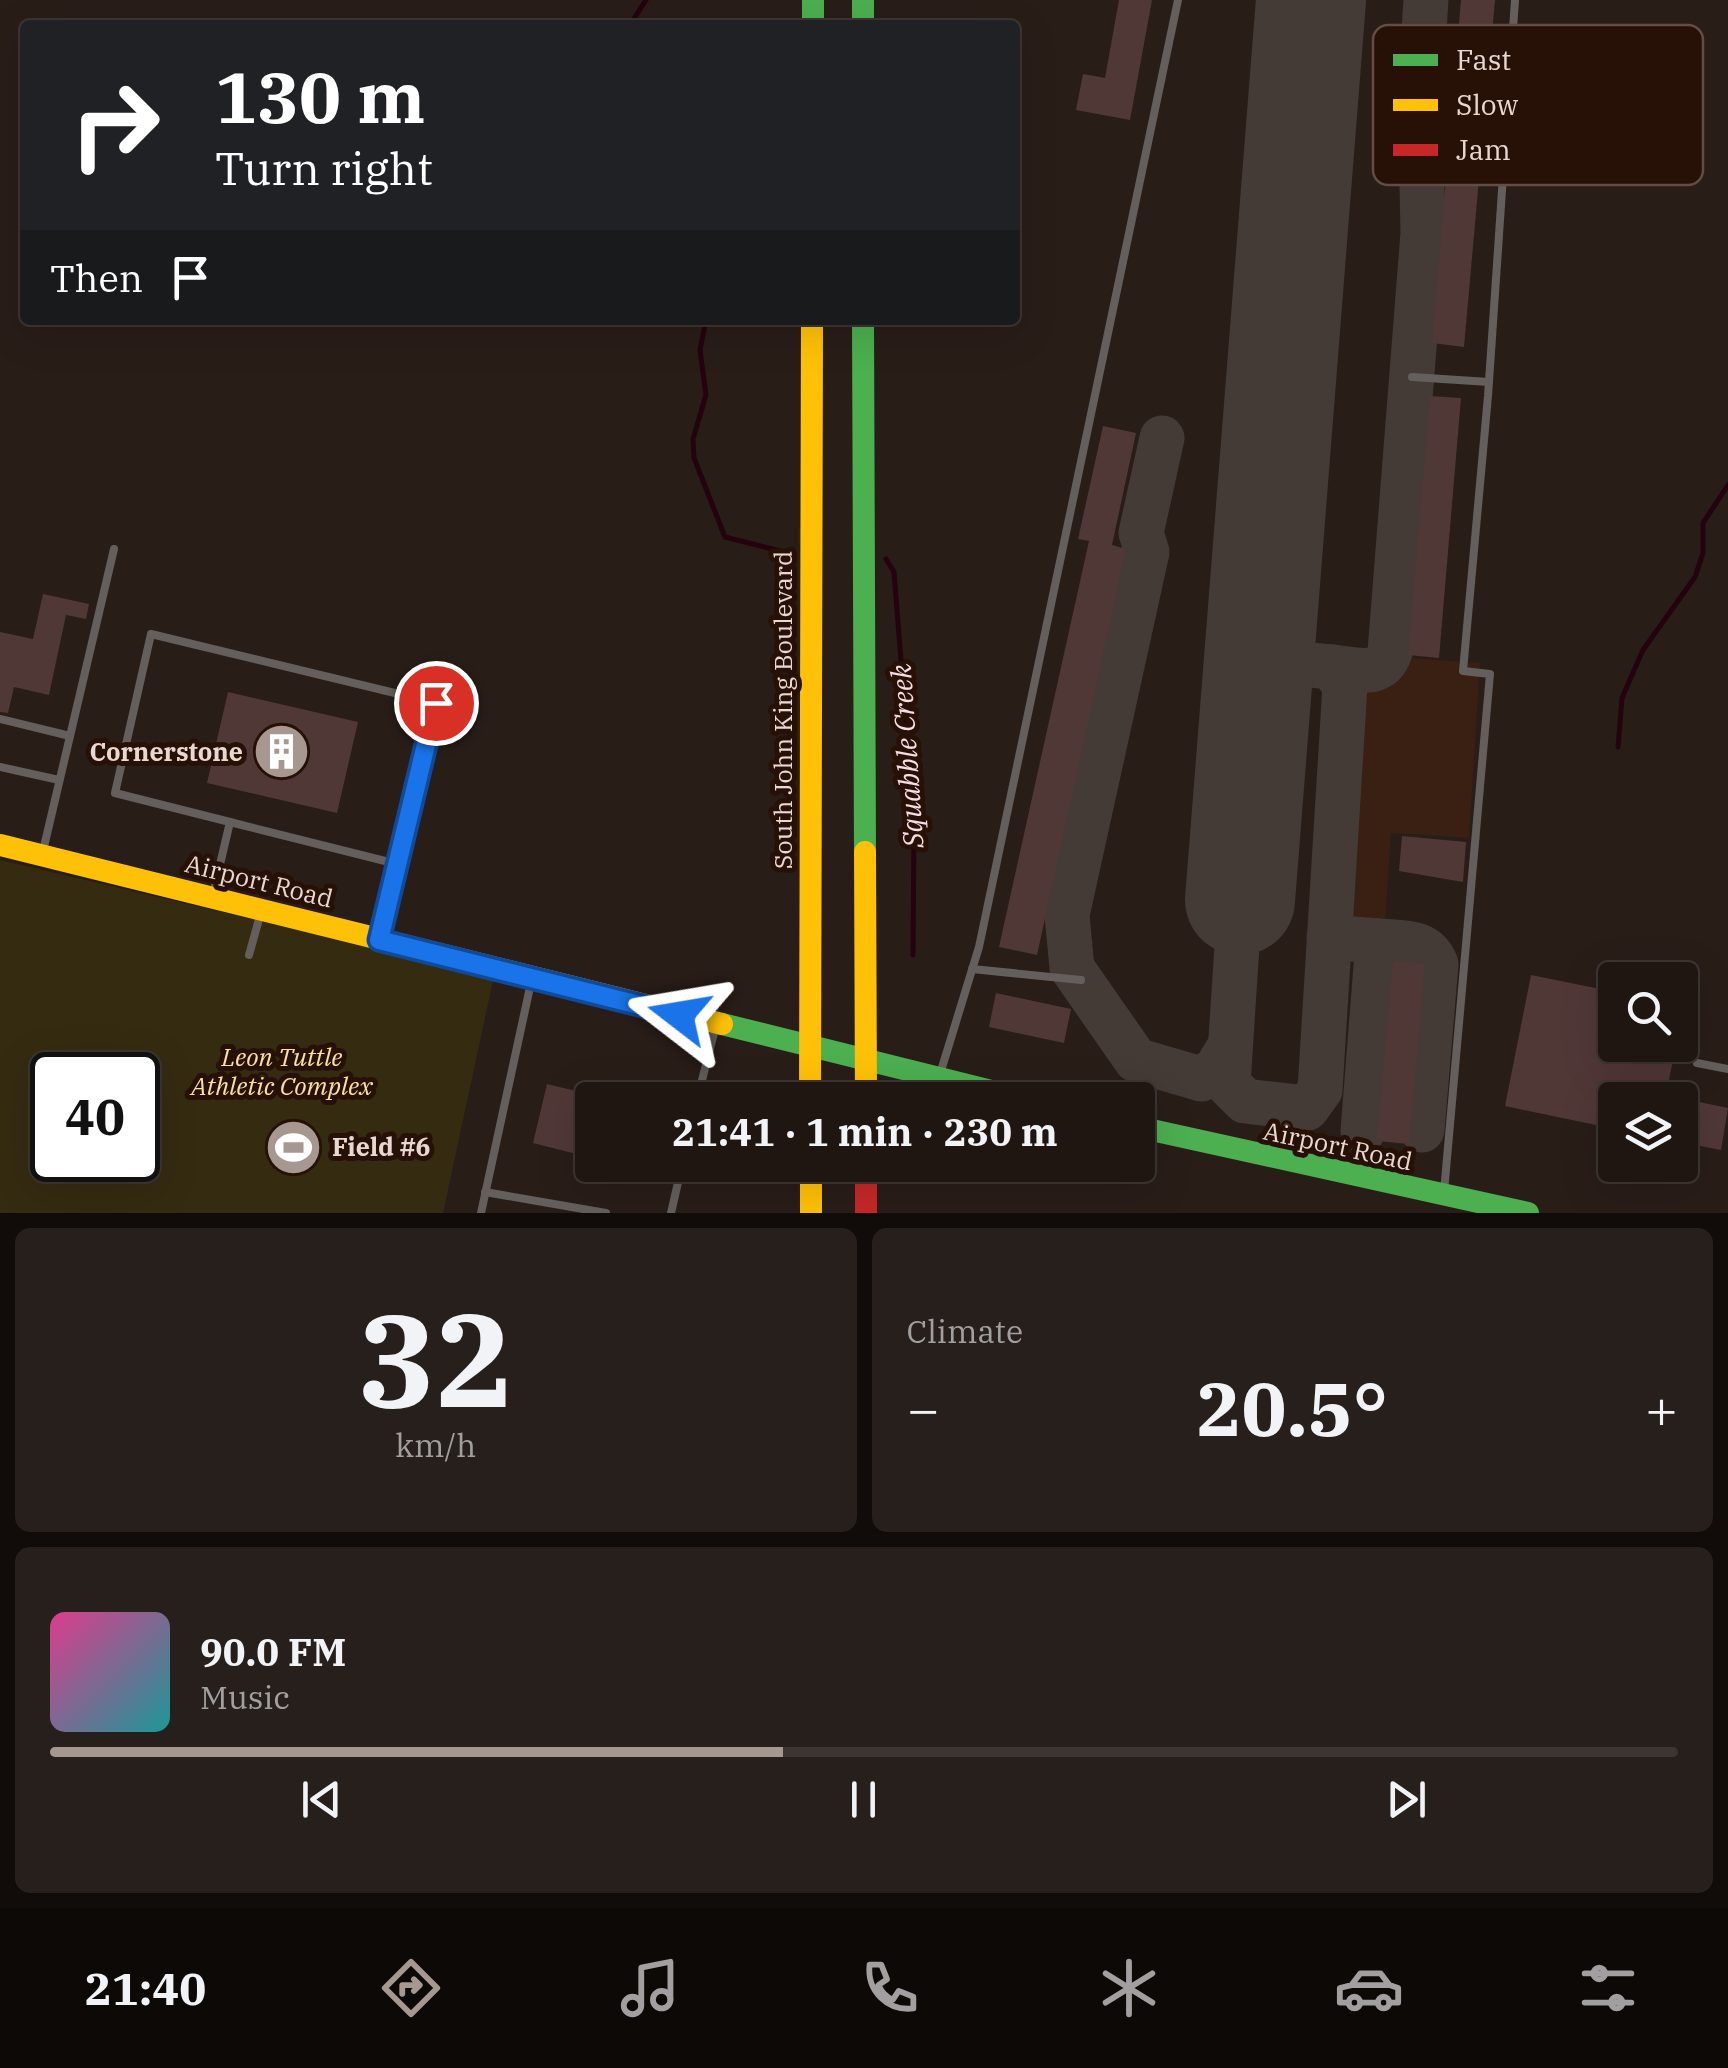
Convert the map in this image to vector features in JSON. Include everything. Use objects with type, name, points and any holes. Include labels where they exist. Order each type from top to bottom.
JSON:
[{"type":"main road","name":"South John King Boulevard","points":[[810,1082],[812,325]]},
{"type":"main road","points":[[863,325],[866,1082]]},
{"type":"main road","name":"Airport Road","points":[[0,845],[954,1082]]},
{"type":"main road","name":"Airport Road","points":[[1155,1131],[1528,1213]]},
{"type":"main road","points":[[810,1182],[811,1213]]},
{"type":"main road","points":[[866,1182],[866,1213]]},
{"type":"lane","points":[[938,1078],[972,969],[1178,0]]},
{"type":"lane","points":[[1513,25],[1515,0]]},
{"type":"lane","points":[[1443,1196],[1490,674],[1463,671],[1502,185]]},
{"type":"lane","points":[[1412,377],[1489,382]]},
{"type":"lane","points":[[42,855],[114,549]]},
{"type":"lane","points":[[379,940],[398,864],[436,703],[152,634],[115,793],[398,864]]},
{"type":"lane","points":[[0,719],[70,736]]},
{"type":"lane","points":[[0,767],[59,780]]},
{"type":"lane","points":[[212,898],[230,822]]},
{"type":"lane","points":[[249,956],[262,910]]},
{"type":"lane","points":[[972,969],[1081,980]]},
{"type":"lane","points":[[482,1213],[532,978]]},
{"type":"lane","points":[[702,1082],[716,1024]]},
{"type":"lane","points":[[1697,1063],[1728,1069]]},
{"type":"lane","points":[[671,1213],[678,1182]]},
{"type":"lane","points":[[484,1192],[606,1213]]},
{"type":"shaded area","points":[[1342,653],[1480,663],[1469,838],[1391,833],[1383,954],[1321,950]]},
{"type":"green space","name":"Leon Tuttle Athletic Complex","points":[[0,860],[494,976],[443,1213],[0,1213]]},
{"type":"building","points":[[1119,0],[1152,0],[1130,120],[1076,110],[1083,74],[1105,78]]},
{"type":"building","points":[[1461,0],[1495,0],[1493,25],[1459,25]]},
{"type":"building","points":[[1445,185],[1478,185],[1464,347],[1432,343]]},
{"type":"building","points":[[1430,396],[1461,398],[1439,658],[1408,655]]},
{"type":"building","points":[[1103,426],[1136,433],[1112,545],[1126,549],[1037,955],[999,947],[1089,541],[1078,539]]},
{"type":"building","points":[[43,594],[89,604],[86,619],[66,615],[49,695],[14,687],[8,713],[0,712],[0,632],[33,639]]},
{"type":"building","name":"Cornerstone","points":[[228,692],[358,722],[337,813],[207,783]]},
{"type":"building","points":[[1402,836],[1466,842],[1463,882],[1399,871]]},
{"type":"building","points":[[1393,961],[1425,964],[1409,1144],[1377,1141]]},
{"type":"building","points":[[1531,975],[1598,989],[1598,1062],[1673,1062],[1669,1082],[1598,1082],[1598,1125],[1505,1106]]},
{"type":"building","points":[[996,993],[1071,1009],[1064,1043],[989,1027]]},
{"type":"building","points":[[547,1084],[575,1091],[575,1154],[533,1143]]},
{"type":"building","points":[[1698,1102],[1728,1108],[1721,1150],[1698,1146]]},
{"type":"waterway","name":"Squabble Creek","points":[[633,20],[646,0]]},
{"type":"waterway","name":"Squabble Creek","points":[[705,325],[700,350],[706,395],[693,439],[694,458],[725,537],[792,554]]},
{"type":"waterway","points":[[1618,747],[1622,698],[1643,650],[1695,577],[1703,553],[1703,523],[1728,485]]},
{"type":"waterway","name":"Squabble Creek","points":[[886,559],[894,572],[914,824],[913,955]]},
{"type":"taxiway","points":[[1424,25],[1426,0]]},
{"type":"taxiway","points":[[1332,667],[1374,669],[1390,652],[1423,233],[1422,185]]},
{"type":"taxiway","points":[[1162,438],[1141,533],[1147,552],[1067,915],[1072,968],[1136,1060],[1201,1079],[1216,1069],[1230,1046]]},
{"type":"taxiway","points":[[1240,900],[1228,1084],[1245,1101],[1307,1108],[1320,1090],[1345,686],[1332,667],[1259,660]]},
{"type":"taxiway","points":[[1329,937],[1378,941],[1363,1131]]},
{"type":"taxiway","points":[[1378,941],[1420,946],[1436,964],[1422,1130]]},
{"type":"runway","points":[[1240,900],[1311,0]]},
{"type":"traffic: fast","points":[[813,0],[813,20]]},
{"type":"traffic: fast","points":[[863,0],[863,20]]},
{"type":"traffic: fast","points":[[863,325],[865,852]]},
{"type":"traffic: fast","points":[[722,1024],[956,1082]]},
{"type":"traffic: fast","points":[[1155,1131],[1528,1213]]},
{"type":"traffic: slow","points":[[810,1082],[812,325]]},
{"type":"traffic: slow","points":[[0,845],[722,1024]]},
{"type":"traffic: slow","points":[[865,852],[866,1082]]},
{"type":"traffic: slow","points":[[811,1182],[811,1213]]},
{"type":"traffic: jam","points":[[866,1182],[866,1213]]},
{"type":"place","name":"Cornerstone","points":[[282,752]]},
{"type":"place","name":"Field #6","points":[[293,1147]]},
{"type":"route","points":[[436,703],[379,940],[679,1015]]}]
